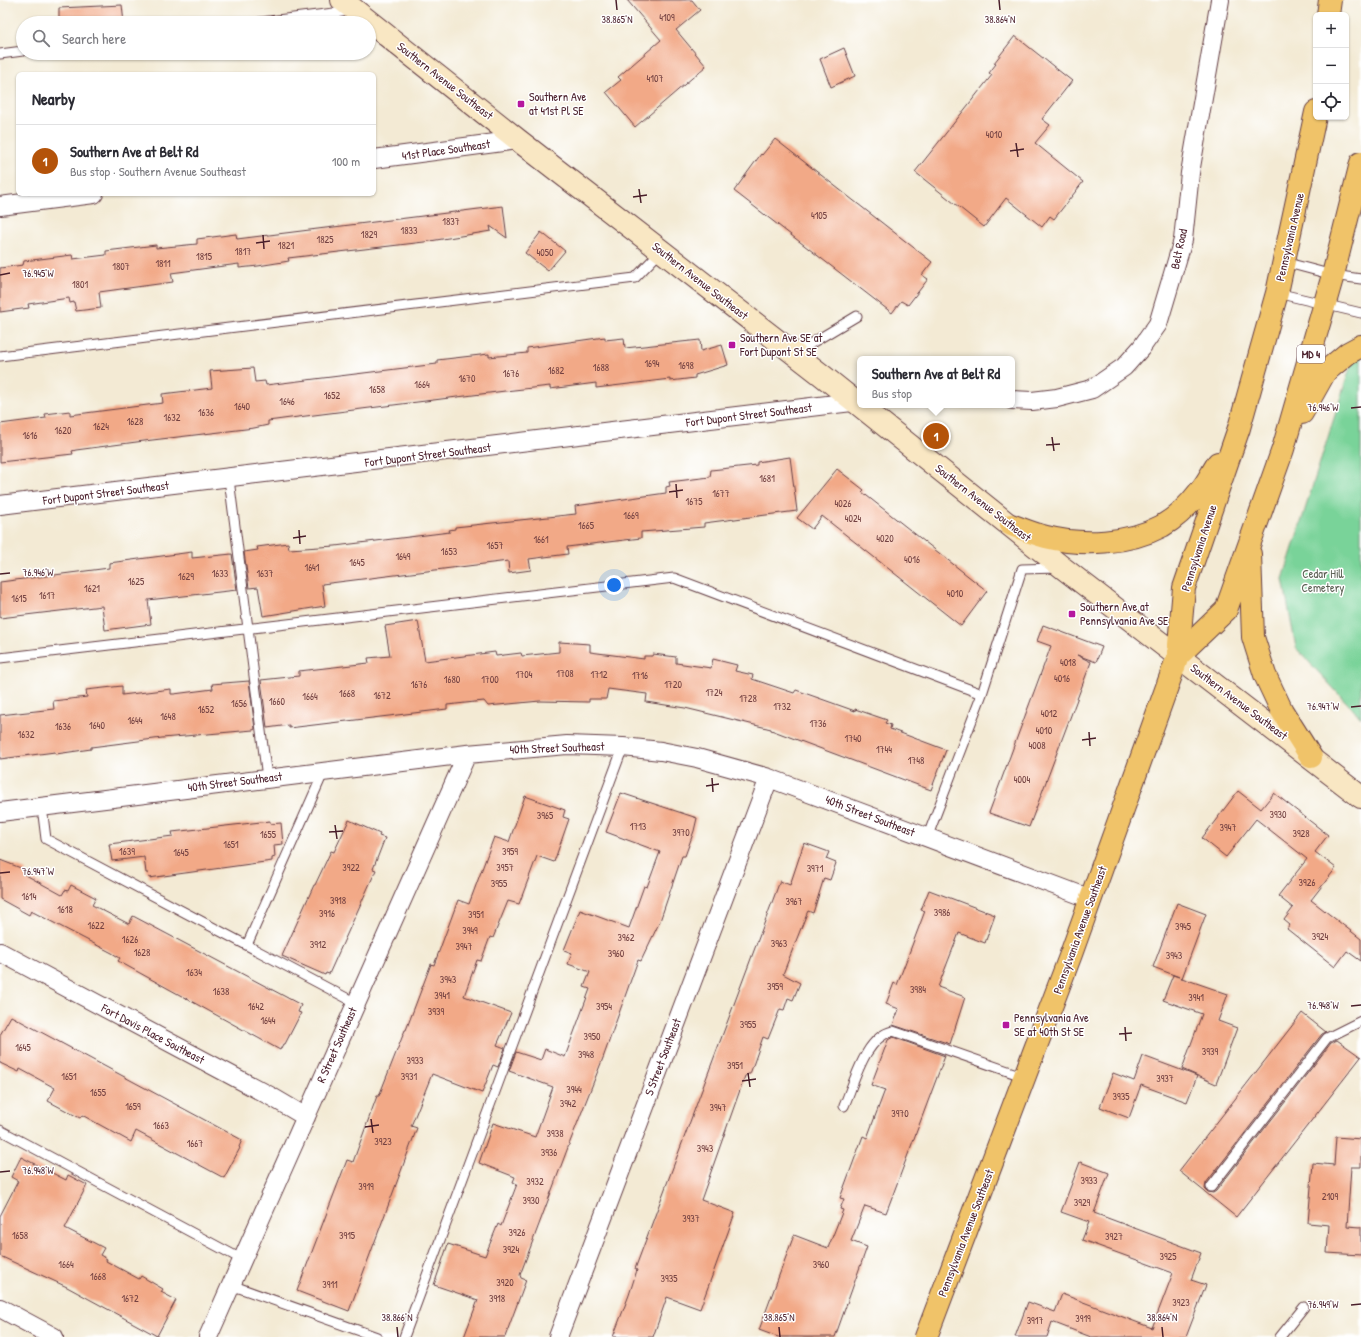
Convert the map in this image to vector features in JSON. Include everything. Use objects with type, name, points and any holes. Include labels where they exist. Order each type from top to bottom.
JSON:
[{"type":"highway","points":[[1328,12],[1330,0]]},
{"type":"highway","name":"Pennsylvania Avenue","points":[[1178,656],[1184,588],[1239,428],[1277,293],[1314,120]]},
{"type":"highway","name":"MD 4","points":[[1178,656],[1226,610],[1282,449],[1325,305],[1361,163]]},
{"type":"highway","points":[[1282,449],[1325,372],[1348,353],[1361,346]]},
{"type":"highway","points":[[1011,525],[1045,537],[1070,541],[1125,539],[1162,526],[1180,512],[1201,490],[1239,428]]},
{"type":"highway","points":[[1249,541],[1253,637],[1265,675],[1282,711],[1311,757]]},
{"type":"highway","name":"Pennsylvania Avenue Southeast","points":[[926,1337],[1091,899],[1178,656]]},
{"type":"main road","name":"Southern Avenue Southeast","points":[[348,5],[362,16]]},
{"type":"main road","name":"Southern Avenue Southeast","points":[[376,27],[518,140],[857,402]]},
{"type":"main road","name":"Southern Avenue Southeast","points":[[865,408],[1063,568],[1311,757],[1361,797]]},
{"type":"street","name":"Belt Road","points":[[1015,400],[1032,401],[1058,398],[1092,390],[1124,367],[1141,348],[1158,324],[1183,240],[1190,173],[1220,0]]},
{"type":"street","name":"41st Place Southeast","points":[[376,159],[518,140]]},
{"type":"street","points":[[0,206],[78,196]]},
{"type":"street","name":"Fort Dupont Street Southeast","points":[[0,505],[229,479],[857,402]]},
{"type":"street","name":"40th Street Southeast","points":[[0,812],[466,754],[567,745],[623,747],[684,755],[769,778],[1091,899]]},
{"type":"street","name":"R Street Southeast","points":[[208,1337],[466,754]]},
{"type":"street","name":"S Street Southeast","points":[[558,1337],[769,778]]},
{"type":"street","name":"Fort Davis Place Southeast","points":[[0,952],[272,1097],[306,1117]]},
{"type":"street","points":[[0,1308],[54,1337]]},
{"type":"lane","points":[[290,16],[348,5]]},
{"type":"lane","points":[[0,54],[16,52]]},
{"type":"lane","points":[[0,356],[635,278],[661,251]]},
{"type":"lane","points":[[1284,262],[1333,275],[1361,279]]},
{"type":"lane","points":[[1277,293],[1361,313]]},
{"type":"lane","points":[[794,354],[857,316]]},
{"type":"lane","points":[[229,479],[267,778]]},
{"type":"lane","points":[[927,838],[982,694],[1022,569],[1063,568]]},
{"type":"lane","points":[[0,658],[674,578],[982,694]]},
{"type":"lane","points":[[404,1337],[623,747]]},
{"type":"lane","points":[[247,945],[324,771]]},
{"type":"lane","points":[[42,807],[46,839],[356,1003]]},
{"type":"lane","points":[[1211,1187],[1327,1038],[1361,1021]]},
{"type":"lane","points":[[844,1106],[869,1047],[884,1033],[893,1031],[1025,1076]]},
{"type":"lane","points":[[0,1130],[242,1260]]},
{"type":"lane","points":[[231,1285],[377,1337]]},
{"type":"lane","points":[[1280,1337],[1304,1306]]},
{"type":"green space","name":"Cedar Hill Cemetery","points":[[1361,333],[1361,718],[1296,648],[1283,579]]},
{"type":"building","points":[[627,0],[692,0],[700,10],[676,30],[706,66],[635,127],[606,92],[621,80],[618,77],[661,40]]},
{"type":"building","points":[[122,5],[123,16],[59,16],[59,8]]},
{"type":"building","points":[[1015,36],[1072,81],[1042,119],[1050,125],[1035,143],[1083,182],[1054,219],[1050,216],[1042,227],[1006,198],[984,227],[915,172],[992,75],[989,73],[996,64],[994,63]]},
{"type":"building","points":[[844,48],[855,76],[831,87],[820,59]]},
{"type":"building","points":[[775,139],[932,262],[922,275],[928,279],[908,305],[901,301],[892,313],[734,191],[761,154],[762,155]]},
{"type":"building","points":[[503,206],[507,238],[490,226],[491,231],[424,242],[288,258],[289,261],[258,266],[239,268],[239,264],[171,273],[173,282],[99,292],[101,308],[76,311],[74,302],[70,303],[69,298],[28,304],[29,308],[0,312],[0,268],[23,265],[24,261],[72,255],[73,259],[106,255],[106,251],[156,245],[156,248],[197,244],[197,239],[236,234],[237,239]]},
{"type":"building","points":[[541,232],[565,251],[548,271],[525,253]]},
{"type":"building","points":[[605,337],[605,340],[624,338],[625,348],[700,340],[701,351],[722,345],[728,365],[695,375],[695,378],[670,381],[670,379],[596,388],[596,383],[550,389],[550,386],[505,391],[268,421],[268,425],[254,428],[76,450],[72,451],[73,454],[0,462],[0,424],[46,418],[45,414],[70,411],[70,415],[163,403],[162,394],[212,388],[210,371],[253,368],[255,382],[265,381],[266,385],[437,364],[437,360],[489,354],[489,357],[527,353],[527,348]]},
{"type":"building","points":[[790,457],[797,511],[704,523],[704,527],[641,532],[641,538],[567,547],[568,554],[529,559],[531,570],[509,573],[508,561],[322,584],[325,606],[263,616],[258,587],[249,588],[244,552],[258,550],[257,547],[288,543],[289,549],[335,546],[450,532],[449,530],[455,529],[455,527],[576,514],[575,506],[666,493],[666,487],[670,486],[669,482],[710,477],[711,470],[757,465],[757,462]]},
{"type":"building","points":[[837,469],[864,490],[862,492],[987,591],[961,626],[822,516],[812,529],[797,518]]},
{"type":"building","points":[[192,552],[192,558],[232,554],[237,590],[148,600],[151,624],[105,630],[102,606],[0,618],[0,582],[109,568],[109,563]]},
{"type":"building","points":[[418,621],[425,661],[495,652],[496,656],[521,653],[522,656],[559,652],[559,642],[590,644],[590,652],[644,659],[644,656],[652,656],[653,654],[676,657],[676,663],[711,668],[713,659],[737,665],[735,671],[753,675],[752,679],[794,693],[796,690],[855,711],[855,709],[887,720],[885,723],[891,725],[890,729],[946,750],[931,790],[771,729],[685,708],[646,702],[647,694],[608,689],[606,699],[589,699],[589,702],[540,701],[488,706],[484,701],[447,705],[447,709],[289,728],[289,725],[267,728],[261,680],[299,676],[299,671],[369,663],[368,658],[390,656],[385,626]]},
{"type":"building","points":[[1043,625],[1102,647],[1096,662],[1077,655],[1091,662],[1029,827],[989,813],[1051,646],[1037,641]]},
{"type":"building","points":[[249,681],[255,729],[253,730],[162,738],[91,747],[91,749],[56,754],[55,752],[0,759],[0,715],[54,709],[53,701],[87,697],[86,690],[122,686],[122,695],[171,689],[171,694],[174,694],[213,689],[212,684]]},
{"type":"building","points":[[1238,791],[1261,809],[1274,793],[1328,835],[1315,852],[1336,868],[1311,900],[1361,939],[1361,961],[1347,951],[1335,967],[1287,929],[1290,925],[1284,920],[1293,908],[1278,896],[1307,859],[1256,819],[1226,857],[1202,838]]},
{"type":"building","points":[[621,793],[697,818],[694,831],[685,856],[682,856],[660,921],[641,961],[638,960],[603,1058],[520,1275],[521,1278],[526,1280],[505,1337],[464,1337],[478,1300],[434,1285],[448,1244],[485,1256],[498,1224],[501,1226],[517,1184],[513,1182],[515,1177],[479,1163],[493,1123],[535,1137],[553,1087],[509,1071],[516,1052],[541,1060],[545,1049],[565,1057],[590,989],[584,987],[590,972],[568,964],[572,953],[564,950],[580,910],[629,928],[644,886],[647,887],[660,852],[606,832]]},
{"type":"building","points":[[525,796],[565,810],[563,817],[569,819],[554,862],[537,856],[519,904],[508,901],[493,938],[490,937],[481,961],[477,960],[464,996],[511,1013],[497,1045],[505,1048],[498,1067],[493,1065],[482,1093],[432,1074],[411,1126],[417,1128],[349,1311],[297,1291],[347,1160],[353,1162],[377,1096],[379,1096],[406,1030],[431,964],[434,965],[458,900],[469,904],[494,837],[509,842]]},
{"type":"building","points":[[349,820],[380,834],[379,836],[385,838],[373,869],[376,870],[329,974],[326,973],[325,975],[282,956],[314,885],[331,851],[334,852]]},
{"type":"building","points":[[270,821],[270,824],[281,823],[283,844],[274,845],[275,857],[272,858],[272,861],[149,878],[148,873],[146,873],[144,857],[112,861],[109,844],[173,836],[172,832]]},
{"type":"building","points":[[804,843],[829,852],[826,859],[836,863],[830,880],[824,878],[813,913],[808,911],[807,913],[783,974],[800,983],[793,1000],[788,998],[784,1010],[780,1009],[768,1039],[763,1037],[750,1074],[745,1076],[701,1200],[735,1213],[700,1309],[667,1297],[653,1337],[613,1337],[629,1295],[637,1270],[635,1269],[780,881],[790,885]]},
{"type":"building","points":[[0,860],[26,870],[24,874],[62,895],[65,890],[68,891],[71,885],[96,898],[92,905],[129,924],[133,916],[301,1005],[298,1012],[301,1013],[285,1044],[283,1044],[280,1050],[118,961],[120,958],[112,953],[31,911],[29,915],[0,899]]},
{"type":"building","points":[[929,890],[995,915],[985,943],[959,933],[938,987],[965,997],[950,1044],[893,1025],[899,1009],[886,1004],[894,983],[897,985],[925,911],[921,910]]},
{"type":"building","points":[[1177,903],[1206,914],[1182,978],[1153,967]]},
{"type":"building","points":[[1173,975],[1228,994],[1218,1021],[1237,1028],[1216,1084],[1182,1069],[1202,1014],[1163,1000]]},
{"type":"building","points":[[1302,1013],[1326,1032],[1322,1034],[1206,1183],[1205,1189],[1208,1192],[1213,1193],[1216,1191],[1331,1043],[1337,1040],[1361,1057],[1236,1217],[1179,1171]]},
{"type":"building","points":[[11,1016],[242,1140],[239,1147],[240,1148],[224,1178],[136,1131],[131,1142],[82,1115],[80,1118],[48,1101],[55,1088],[20,1069],[19,1072],[0,1063],[0,1035]]},
{"type":"building","points":[[893,1037],[945,1056],[886,1213],[865,1206],[851,1241],[867,1247],[835,1337],[778,1337],[759,1330],[794,1235],[828,1248],[843,1210],[840,1209],[844,1199],[840,1198],[863,1136],[867,1138],[885,1090],[871,1085],[888,1040]]},
{"type":"building","points":[[1143,1056],[1197,1076],[1187,1102],[1141,1085],[1129,1118],[1100,1107],[1113,1073],[1134,1081]]},
{"type":"building","points":[[1336,1137],[1361,1139],[1361,1167],[1351,1167],[1347,1226],[1361,1227],[1361,1255],[1327,1253],[1329,1225],[1308,1223],[1313,1163],[1334,1165]]},
{"type":"building","points":[[21,1157],[66,1180],[68,1175],[87,1185],[65,1228],[104,1248],[100,1255],[107,1259],[106,1261],[139,1279],[141,1276],[163,1289],[161,1292],[176,1300],[157,1336],[67,1287],[0,1256],[0,1216],[18,1181],[11,1177]]},
{"type":"building","points":[[1080,1162],[1109,1173],[1094,1213],[1201,1253],[1191,1280],[1206,1285],[1186,1337],[1091,1337],[1052,1322],[1047,1337],[1015,1337],[1028,1302],[1055,1312],[1062,1294],[1152,1328],[1173,1273],[1082,1240],[1089,1222],[1061,1212]]},
{"type":"place","name":"Southern Ave at 41st Pl SE","points":[[521,104]]},
{"type":"place","name":"Southern Ave SE at Fort Dupont St SE","points":[[732,345]]},
{"type":"place","name":"Southern Ave at Belt Rd","points":[[936,436]]},
{"type":"place","name":"Southern Ave at Pennsylvania Ave SE","points":[[1072,614]]},
{"type":"place","name":"Pennsylvania Ave SE at 40th St SE","points":[[1006,1025]]}]
